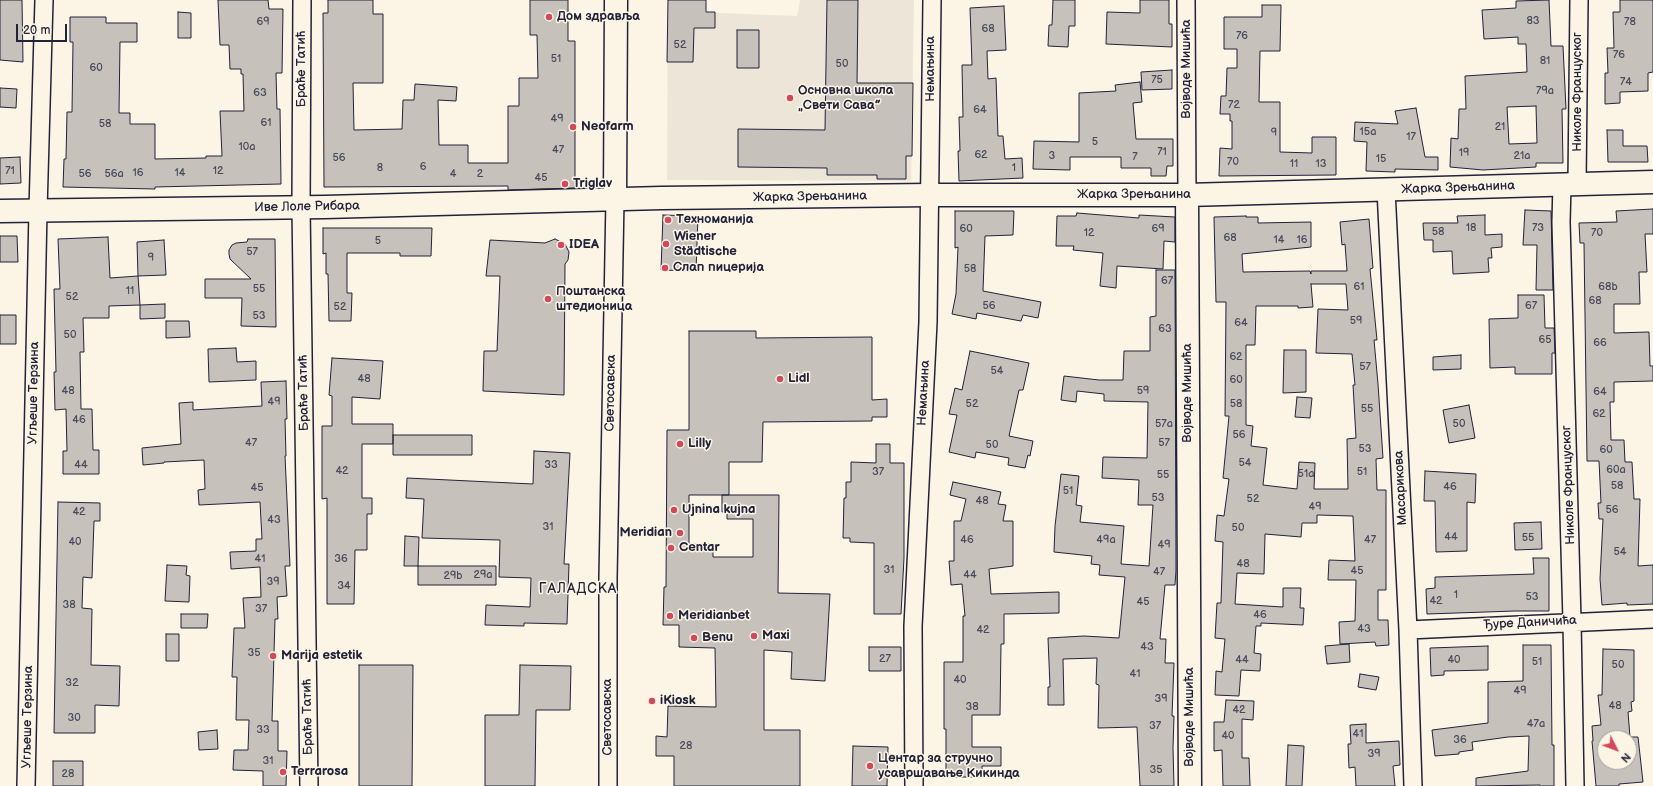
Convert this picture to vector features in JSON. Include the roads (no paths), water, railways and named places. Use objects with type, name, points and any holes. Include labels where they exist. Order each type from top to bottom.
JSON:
[{"type":"street","name":"Угљеше Терзина","points":[[26,786],[44,0]]},
{"type":"street","name":"Браће Татић","points":[[302,0],[301,207],[309,786]]},
{"type":"street","name":"Светосавска","points":[[608,786],[608,586],[615,199],[616,0]]},
{"type":"street","name":"Немањина","points":[[914,786],[913,626],[928,322],[932,0]]},
{"type":"street","name":"Војводе Мишића","points":[[1186,0],[1190,786]]},
{"type":"street","name":"Николе Француског","points":[[1574,786],[1572,621],[1561,222],[1570,184],[1578,0]]},
{"type":"street","name":"Жарка Зрењанина","points":[[615,199],[930,195],[1187,195],[1653,182]]},
{"type":"street","name":"Масарикова","points":[[1386,190],[1408,630],[1413,786]]},
{"type":"street","name":"Иве Лоле Рибара","points":[[0,211],[301,207],[552,202],[615,199]]},
{"type":"street","name":"Ђуре Даничића","points":[[1408,630],[1653,618]]},
{"type":"place","name":"Дом здравља","points":[[549,17]]},
{"type":"place","name":"Основна школа „Свети Сава”","points":[[790,98]]},
{"type":"place","name":"Neofarm","points":[[573,127]]},
{"type":"place","name":"Triglav","points":[[565,184]]},
{"type":"place","name":"Техноманија","points":[[668,220]]},
{"type":"place","name":"Wiener Städtische","points":[[666,244]]},
{"type":"place","name":"IDEA","points":[[561,245]]},
{"type":"place","name":"Слап пицерија","points":[[665,268]]},
{"type":"place","name":"Поштанска штедионица","points":[[548,299]]},
{"type":"place","name":"Lidl","points":[[780,379]]},
{"type":"place","name":"Lilly","points":[[680,444]]},
{"type":"place","name":"Ujnina kujna","points":[[674,510]]},
{"type":"place","name":"Meridian","points":[[680,533]]},
{"type":"place","name":"Centar","points":[[671,548]]},
{"type":"place","name":"Meridianbet","points":[[670,616]]},
{"type":"place","name":"Maxi","points":[[754,636]]},
{"type":"place","name":"Benu","points":[[694,638]]},
{"type":"place","name":"Marija estetik","points":[[273,656]]},
{"type":"place","name":"iKiosk","points":[[652,701]]},
{"type":"place","name":"Центар за стручно усавршавање Кикинда","points":[[870,766]]},
{"type":"place","name":"Terrarosa","points":[[283,772]]},
{"type":"district","name":"ГАЛАДСКА","points":[[578,589]]}]
